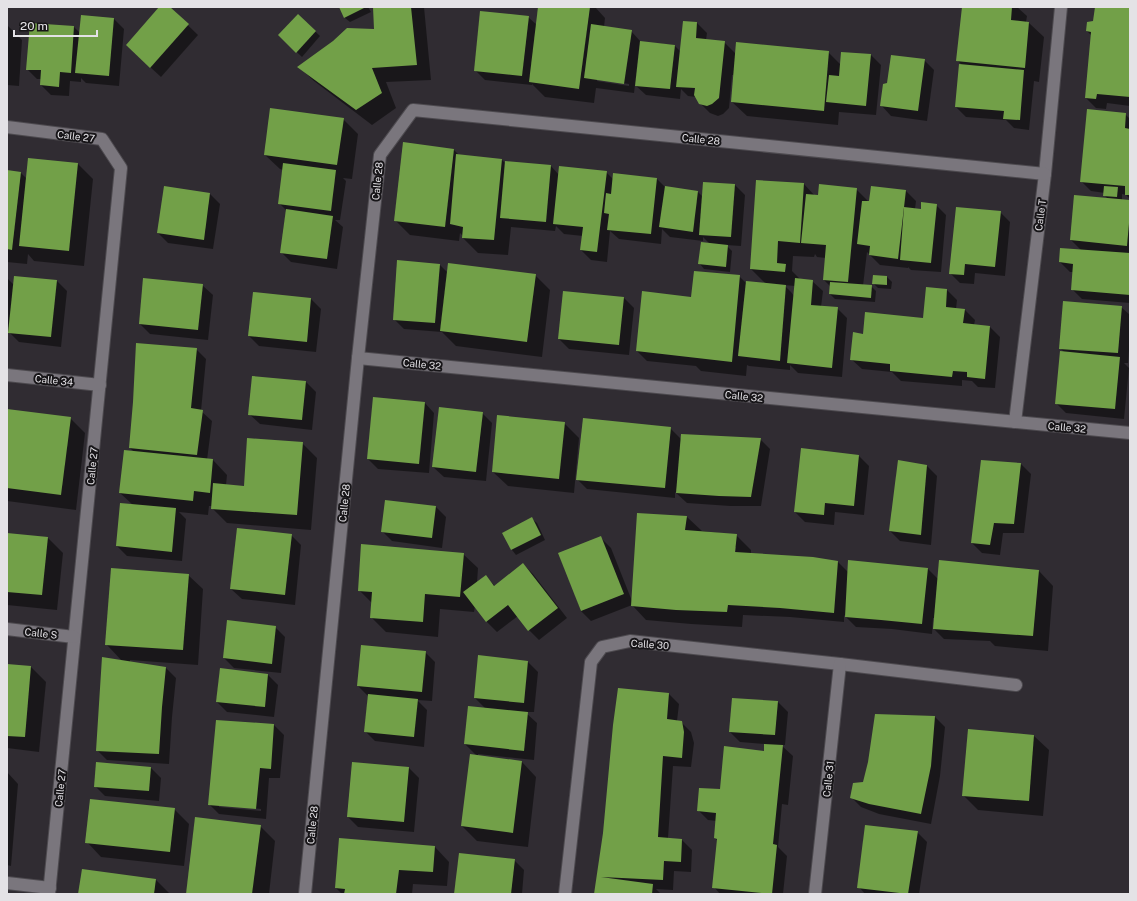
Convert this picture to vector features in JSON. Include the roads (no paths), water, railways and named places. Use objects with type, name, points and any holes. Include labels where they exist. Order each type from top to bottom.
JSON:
[{"type":"street","name":"Calle T","points":[[1015,422],[1044,174],[1061,7]]},
{"type":"street","name":"Calle 28","points":[[305,894],[358,358],[380,155],[413,110],[1044,174]]},
{"type":"street","name":"Calle 27","points":[[7,127],[102,139],[121,168],[50,891]]},
{"type":"street","name":"Calle 32","points":[[358,358],[1130,433]]},
{"type":"street","name":"Calle 34","points":[[7,375],[100,385]]},
{"type":"street","name":"Calle S","points":[[7,629],[74,636]]},
{"type":"street","name":"Calle 30","points":[[565,894],[591,662],[602,647],[630,641],[1016,685]]},
{"type":"street","name":"Calle 31","points":[[815,894],[840,664]]},
{"type":"street","points":[[7,883],[50,891]]}]
